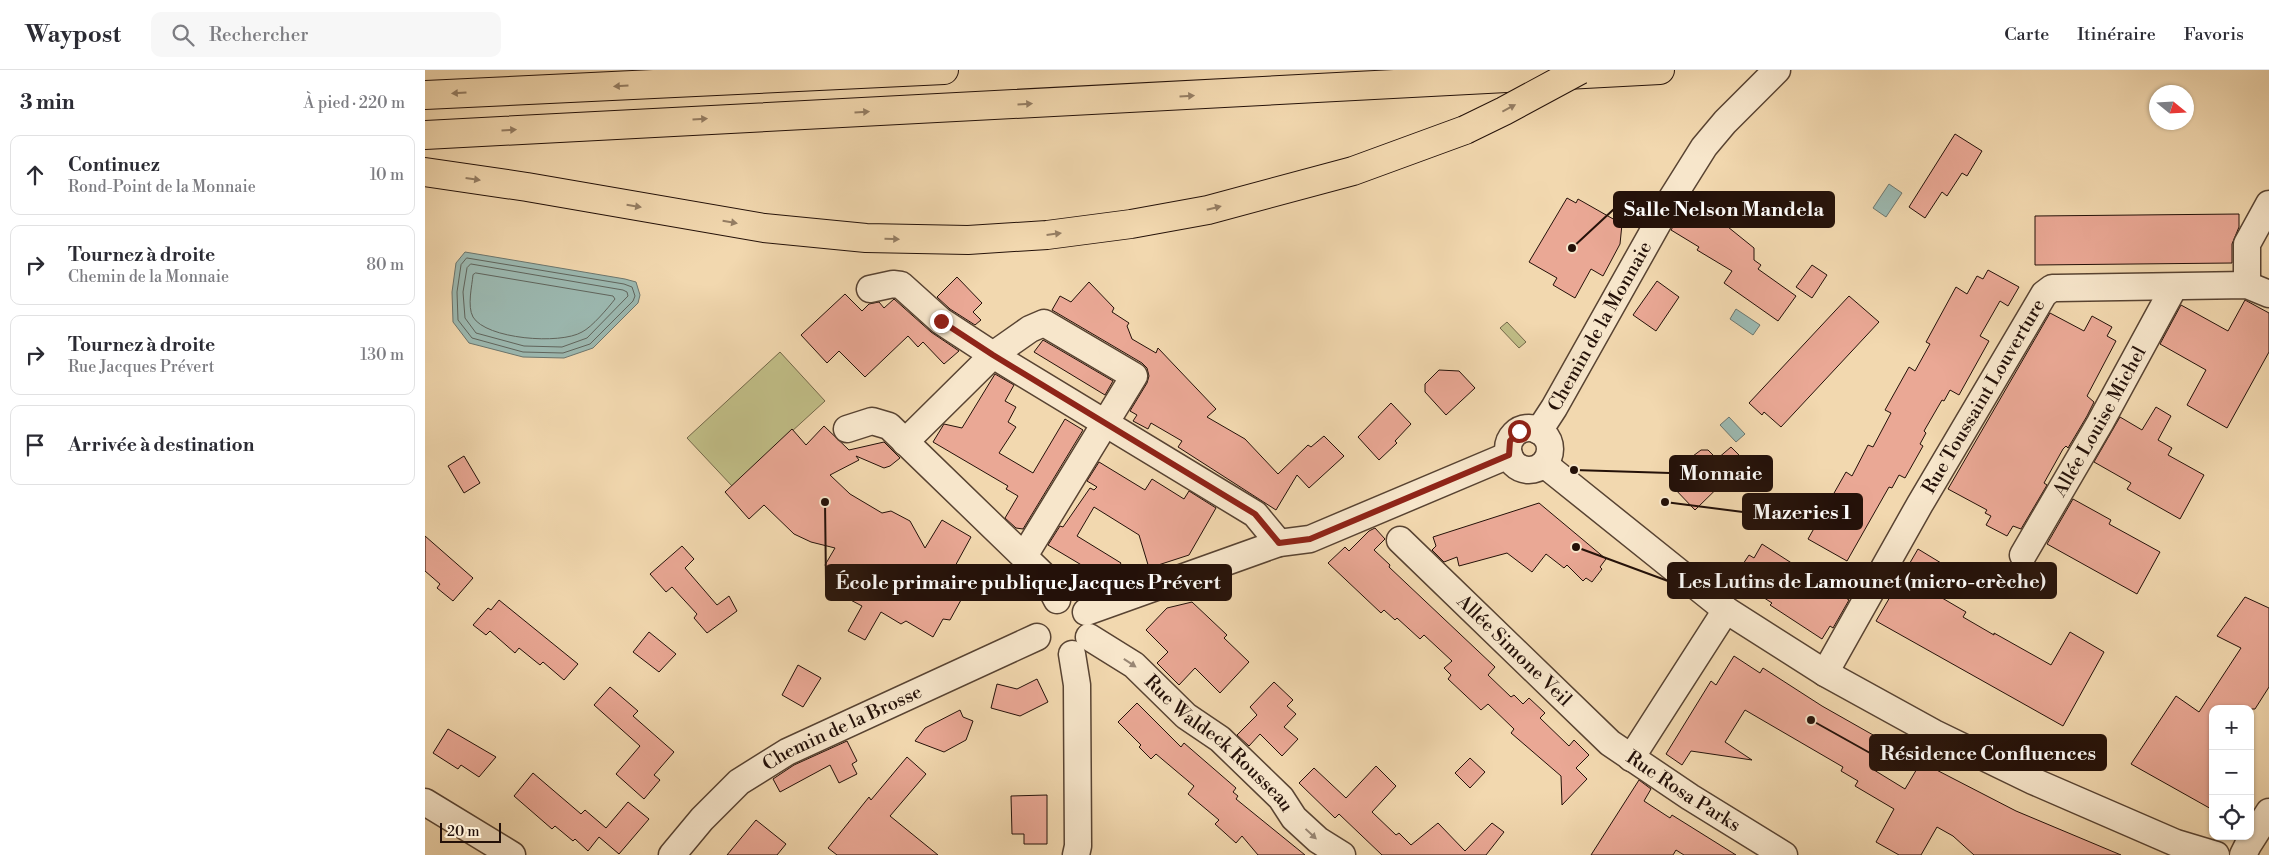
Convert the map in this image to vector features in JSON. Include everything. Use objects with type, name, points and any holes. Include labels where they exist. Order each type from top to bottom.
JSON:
[{"type":"highway","points":[[757,80],[785,70]]},
{"type":"highway","points":[[425,95],[944,70]]},
{"type":"highway","points":[[425,172],[527,186],[764,228],[866,238],[968,240],[1047,235],[1131,224],[1208,210],[1353,170],[1465,130],[1580,70]]},
{"type":"highway","points":[[425,135],[1660,70]]},
{"type":"street","name":"Chemin de la Monnaie","points":[[1539,431],[1554,408],[1672,198],[1704,148],[1725,122],[1777,70]]},
{"type":"street","points":[[2258,290],[2247,244],[2269,204]]},
{"type":"street","points":[[870,289],[893,284],[901,285],[941,321],[993,355],[1255,514],[1279,543]]},
{"type":"street","name":"Rue Toussaint Louverture","points":[[1825,672],[1920,504],[2044,294],[2052,288],[2174,287],[2258,290]]},
{"type":"street","name":"Allée Louise Michel","points":[[2023,555],[2100,423],[2174,287]]},
{"type":"street","points":[[905,442],[993,355],[1030,329],[1044,323],[1134,376],[1024,556]]},
{"type":"street","points":[[847,429],[872,421],[889,426],[1045,577],[1057,600]]},
{"type":"street","points":[[1525,428],[1539,431],[1544,435],[1550,446],[1548,458],[1544,464],[1534,470],[1521,469],[1511,461],[1509,455],[1510,441],[1519,431],[1525,428]]},
{"type":"street","points":[[1076,855],[1078,846],[1077,685],[1082,634],[1073,602],[1057,600],[1048,604],[1037,619],[1037,637],[1048,650],[1063,655],[1082,634],[1279,543],[1310,539],[1509,455]]},
{"type":"street","points":[[1544,464],[1726,610],[1825,672],[1934,732],[2174,849],[2216,855]]},
{"type":"street","name":"Allée Simone Veil","points":[[1401,540],[1610,743],[1631,758]]},
{"type":"street","name":"Rue Rosa Parks","points":[[1726,610],[1631,758],[1784,855]]},
{"type":"street","name":"Rue Waldeck Rousseau","points":[[1082,634],[1134,665],[1186,716],[1220,739],[1281,798],[1294,818],[1318,840],[1342,855]]},
{"type":"street","name":"Chemin de la Brosse","points":[[672,855],[702,819],[739,782],[787,752],[1037,637]]},
{"type":"street","points":[[425,802],[512,855]]},
{"type":"street","points":[[2243,855],[2247,844],[2269,812]]},
{"type":"shaded area","points":[[1507,322],[1526,342],[1519,348],[1500,328]]},
{"type":"shaded area","points":[[780,352],[825,401],[732,486],[687,438]]},
{"type":"water","points":[[1889,184],[1902,193],[1886,217],[1873,208]]},
{"type":"water","points":[[465,252],[636,282],[640,295],[638,303],[593,348],[564,358],[523,357],[469,343],[453,322],[452,292],[456,263]]},
{"type":"water","points":[[1736,309],[1760,325],[1753,335],[1730,319]]},
{"type":"water","points":[[1729,417],[1745,434],[1736,442],[1720,425]]},
{"type":"building","points":[[1955,134],[1982,151],[1967,176],[1962,173],[1947,196],[1942,192],[1925,218],[1909,207]]},
{"type":"building","points":[[1692,196],[1718,212],[1722,205],[1736,213],[1728,227],[1754,248],[1754,260],[1761,265],[1758,269],[1796,296],[1778,321],[1724,283],[1732,271],[1697,250],[1699,247],[1671,230]]},
{"type":"building","points":[[1567,198],[1576,203],[1578,199],[1622,224],[1620,244],[1603,276],[1591,269],[1575,298],[1553,285],[1557,278],[1529,262]]},
{"type":"building","points":[[2239,214],[2239,227],[2232,244],[2232,263],[2035,265],[2035,216]]},
{"type":"building","points":[[1812,265],[1827,275],[1812,298],[1796,287]]},
{"type":"building","points":[[1988,270],[2019,287],[2008,306],[2000,301],[1980,336],[1989,341],[1959,395],[1950,390],[1944,401],[1942,400],[1924,431],[1926,433],[1920,444],[1923,446],[1905,478],[1899,475],[1892,488],[1889,487],[1847,561],[1808,539],[1846,472],[1852,476],[1868,445],[1873,447],[1891,413],[1885,410],[1909,367],[1915,371],[1930,344],[1926,342],[1956,287],[1967,294],[1977,276],[1983,279]]},
{"type":"building","points":[[957,277],[982,303],[973,312],[981,320],[975,325],[950,309],[937,297]]},
{"type":"building","points":[[1657,281],[1679,297],[1656,331],[1633,315]]},
{"type":"building","points":[[1089,282],[1114,308],[1112,312],[1129,323],[1127,326],[1132,339],[1156,353],[1158,348],[1216,409],[1207,417],[1245,439],[1278,474],[1308,445],[1311,447],[1324,436],[1344,456],[1309,488],[1297,475],[1276,510],[1178,447],[1182,441],[1151,423],[1148,429],[1133,421],[1137,415],[1130,411],[1147,383],[1149,376],[1147,368],[1142,363],[1052,310],[1060,296],[1071,302]]},
{"type":"building","points":[[845,294],[862,311],[869,304],[879,302],[884,308],[894,299],[931,332],[959,351],[944,364],[923,342],[918,347],[908,336],[865,377],[839,351],[827,363],[801,335]]},
{"type":"building","points":[[1849,296],[1879,322],[1781,427],[1764,412],[1762,415],[1749,403]]},
{"type":"building","points":[[2245,300],[2269,313],[2269,352],[2227,428],[2187,405],[2206,370],[2160,344],[2181,305],[2228,331]]},
{"type":"building","points":[[2050,313],[2084,331],[2092,316],[2112,327],[2107,336],[2116,341],[2087,396],[2094,402],[2087,416],[2068,448],[2066,446],[2063,449],[2044,483],[2047,485],[2021,529],[2013,526],[2007,536],[1986,525],[1991,516],[1985,513],[1987,510],[1948,489]]},
{"type":"building","points":[[1043,340],[1113,381],[1105,395],[1034,352]]},
{"type":"building","points":[[1439,370],[1459,371],[1475,388],[1446,415],[1425,392],[1425,384]]},
{"type":"building","points":[[995,374],[1014,385],[1005,401],[1016,407],[1008,422],[1016,427],[999,453],[1033,473],[1065,419],[1083,430],[1023,529],[1016,528],[1005,518],[1018,496],[1006,489],[1008,486],[933,442],[944,424],[962,428]]},
{"type":"building","points":[[1391,403],[1411,424],[1395,441],[1397,443],[1379,460],[1358,437]]},
{"type":"building","points":[[2156,407],[2171,416],[2158,440],[2172,448],[2168,455],[2204,475],[2180,519],[2127,489],[2131,483],[2094,462],[2120,417],[2142,430]]},
{"type":"building","points":[[824,426],[849,450],[884,442],[900,458],[884,468],[856,456],[859,460],[830,475],[850,494],[882,513],[891,511],[910,521],[925,548],[942,520],[971,537],[942,590],[961,600],[950,620],[943,619],[933,637],[906,621],[901,624],[881,612],[865,640],[848,631],[862,606],[841,595],[844,589],[826,578],[828,570],[825,565],[835,548],[811,542],[794,534],[764,505],[749,519],[725,492],[792,429],[806,445]]},
{"type":"building","points":[[1731,447],[1745,461],[1695,510],[1672,486],[1682,473],[1677,468],[1701,450],[1708,450],[1717,459]]},
{"type":"building","points":[[464,456],[480,483],[464,493],[448,466]]},
{"type":"building","points":[[1099,462],[1145,490],[1152,479],[1184,499],[1189,491],[1216,508],[1189,555],[1149,568],[1139,535],[1094,507],[1077,536],[1121,563],[1110,582],[1048,545],[1060,526],[1063,527],[1090,488],[1094,490],[1097,487],[1087,481]]},
{"type":"building","points":[[2073,499],[2111,520],[2109,524],[2160,552],[2137,594],[2047,544]]},
{"type":"building","points":[[1539,503],[1606,559],[1600,567],[1602,569],[1592,582],[1586,578],[1583,581],[1567,565],[1564,568],[1546,554],[1532,572],[1507,553],[1459,566],[1457,557],[1444,562],[1432,550],[1436,546],[1433,537]]},
{"type":"building","points":[[1375,528],[1385,539],[1374,550],[1390,565],[1389,567],[1495,667],[1488,675],[1511,697],[1514,695],[1523,704],[1529,698],[1545,713],[1540,718],[1569,746],[1574,740],[1589,755],[1576,768],[1587,779],[1562,805],[1561,776],[1511,733],[1514,729],[1488,704],[1481,710],[1448,679],[1451,675],[1444,668],[1452,661],[1424,635],[1420,639],[1397,618],[1395,620],[1384,610],[1381,613],[1328,563],[1345,547],[1349,551],[1369,531]]},
{"type":"building","points":[[425,536],[473,578],[453,601],[437,588],[440,584],[425,571]]},
{"type":"building","points":[[1762,544],[1849,600],[1833,628],[1830,626],[1822,639],[1770,605],[1772,603],[1738,581],[1742,575],[1737,573],[1749,555],[1754,558]]},
{"type":"building","points":[[682,546],[694,559],[685,568],[717,605],[729,596],[737,611],[707,633],[694,618],[697,614],[672,587],[666,592],[650,574]]},
{"type":"building","points":[[1918,549],[1946,566],[1945,568],[1950,571],[1937,595],[1966,612],[1963,617],[1994,635],[1994,633],[2051,665],[2070,632],[2104,652],[2063,726],[1876,621]]},
{"type":"building","points":[[2245,597],[2269,608],[2269,687],[2255,709],[2254,705],[2209,705],[2209,808],[2131,764],[2176,696],[2199,712],[2241,648],[2217,636]]},
{"type":"building","points":[[499,600],[578,664],[564,680],[543,662],[540,665],[519,648],[515,653],[490,631],[486,635],[473,625],[488,608],[491,610]]},
{"type":"building","points":[[1192,602],[1227,635],[1224,638],[1249,662],[1220,693],[1195,668],[1179,685],[1157,663],[1168,652],[1146,630],[1167,608]]},
{"type":"building","points":[[649,632],[676,654],[659,672],[633,652]]},
{"type":"building","points":[[1734,656],[1760,673],[1763,668],[1822,706],[1889,744],[1874,770],[1905,789],[1921,762],[2016,811],[2121,855],[1974,855],[1953,836],[1937,827],[1921,855],[1899,855],[1876,842],[1894,809],[1855,786],[1858,781],[1841,771],[1843,767],[1745,710],[1725,742],[1752,760],[1691,751],[1682,765],[1666,754],[1711,681],[1716,685]]},
{"type":"building","points":[[798,665],[821,678],[803,707],[782,695]]},
{"type":"building","points":[[1037,679],[1048,702],[1020,716],[991,708],[997,684],[1017,689]]},
{"type":"building","points":[[1274,682],[1293,700],[1287,706],[1296,714],[1284,727],[1298,739],[1282,756],[1260,734],[1249,746],[1237,735],[1257,715],[1250,707]]},
{"type":"building","points":[[610,687],[638,711],[633,716],[674,752],[654,775],[660,780],[644,799],[616,774],[640,746],[594,705]]},
{"type":"building","points":[[1137,703],[1181,747],[1184,743],[1236,788],[1233,792],[1238,796],[1236,799],[1305,855],[1258,855],[1242,836],[1236,843],[1215,824],[1219,820],[1188,794],[1194,786],[1156,754],[1151,759],[1139,747],[1141,745],[1118,722]]},
{"type":"building","points":[[960,710],[963,717],[973,721],[966,740],[944,752],[915,741],[925,728]]},
{"type":"building","points":[[448,729],[496,757],[479,777],[461,765],[458,769],[433,753]]},
{"type":"building","points":[[847,741],[857,761],[852,764],[857,774],[839,783],[830,765],[780,792],[773,779],[794,765]]},
{"type":"building","points":[[907,757],[926,774],[890,816],[938,855],[837,855],[828,848],[869,797],[871,800]]},
{"type":"building","points":[[1470,758],[1485,772],[1470,788],[1455,773]]},
{"type":"building","points":[[1376,766],[1396,786],[1372,812],[1396,835],[1399,833],[1411,845],[1438,823],[1465,851],[1492,823],[1504,832],[1486,855],[1382,855],[1339,814],[1335,818],[1299,783],[1314,768],[1346,798]]},
{"type":"building","points":[[533,773],[581,814],[585,810],[606,828],[628,802],[649,819],[619,854],[599,837],[588,851],[575,839],[573,841],[555,826],[552,829],[514,796]]},
{"type":"building","points":[[1639,780],[1651,789],[1644,801],[1670,818],[1672,815],[1736,855],[1684,855],[1676,850],[1673,855],[1591,855]]},
{"type":"building","points":[[1047,795],[1047,844],[1024,844],[1024,834],[1012,834],[1011,796]]},
{"type":"building","points":[[756,820],[786,844],[777,855],[727,855]]},
{"type":"place","name":"Salle Nelson Mandela","points":[[1572,248]]},
{"type":"place","name":"Monnaie","points":[[1574,470]]},
{"type":"place","name":"École primaire publique Jacques Prévert","points":[[825,502]]},
{"type":"place","name":"Mazeries 1","points":[[1665,502]]},
{"type":"place","name":"Les Lutins de Lamounet (micro-crèche)","points":[[1576,547]]},
{"type":"place","name":"Résidence Confluences","points":[[1811,720]]},
{"type":"route","points":[[941,321],[993,355],[1255,514],[1279,543],[1310,539],[1509,455],[1510,441],[1513,435],[1519,431]]}]
